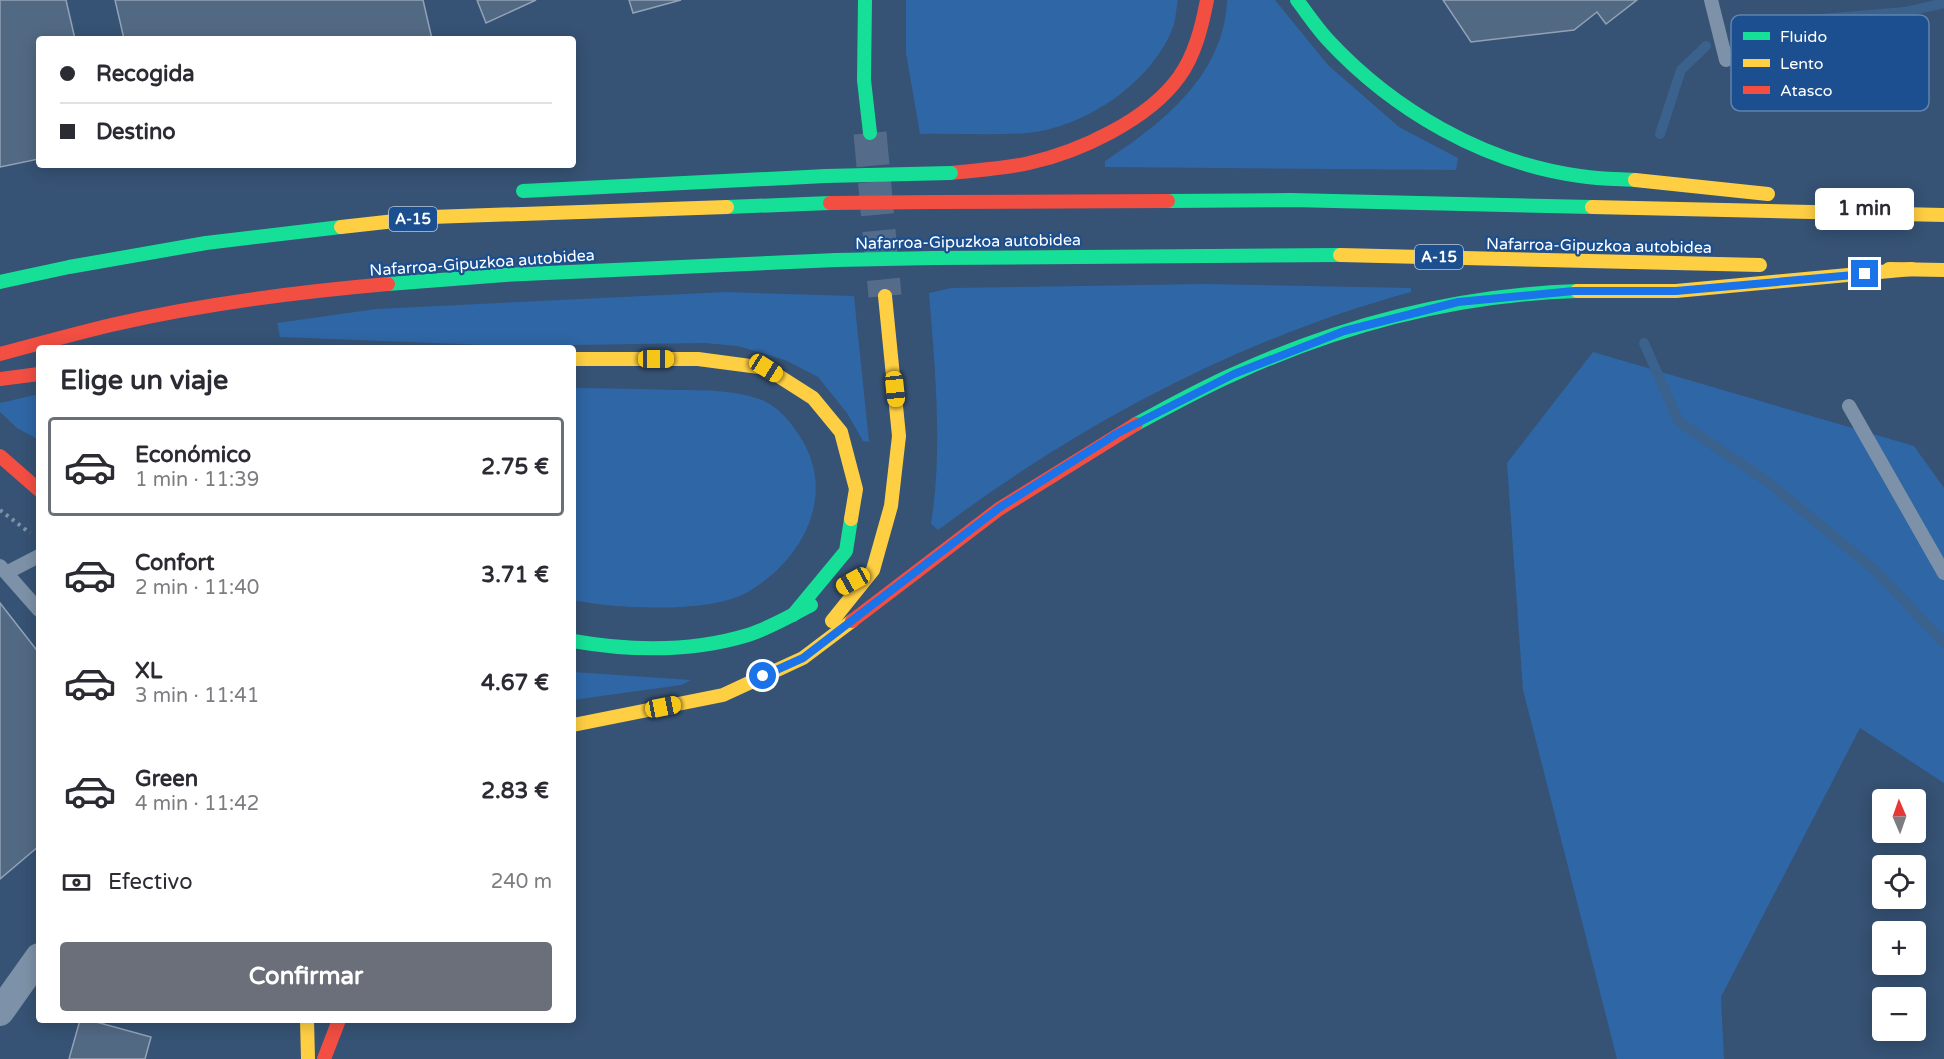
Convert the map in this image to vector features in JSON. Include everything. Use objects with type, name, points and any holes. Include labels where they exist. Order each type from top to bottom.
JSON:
[{"type":"main road","points":[[865,0],[864,80],[870,133]]},
{"type":"main road","points":[[512,192],[826,176],[951,173],[1030,163],[1063,154],[1127,121],[1155,102],[1178,79],[1199,33],[1208,0]]},
{"type":"main road","points":[[1297,0],[1330,43],[1372,82],[1405,108],[1444,130],[1522,163],[1580,176],[1714,186],[1910,215]]},
{"type":"main road","name":"A-15","points":[[0,282],[69,267],[206,243],[431,217],[830,203],[1291,200],[1944,215]]},
{"type":"main road","points":[[339,227],[376,210]]},
{"type":"main road","name":"Nafarroa-Gipuzkoa autobidea","points":[[0,354],[111,325],[317,290],[504,275],[836,260],[1291,254],[1769,266]]},
{"type":"main road","points":[[1792,266],[1944,270]]},
{"type":"main road","points":[[576,724],[723,695],[803,658],[999,508],[1118,433],[1234,374],[1344,331],[1458,302],[1574,291],[1676,291],[1912,269]]},
{"type":"main road","points":[[803,658],[873,570],[891,506],[899,436],[885,296]]},
{"type":"main road","points":[[576,359],[698,359],[766,368],[813,398],[841,432],[856,489],[846,551],[793,615]]},
{"type":"main road","points":[[0,379],[36,374]]},
{"type":"main road","points":[[0,456],[36,487]]},
{"type":"main road","points":[[21,474],[36,480]]},
{"type":"main road","points":[[843,587],[873,570]]},
{"type":"main road","points":[[576,641],[639,647],[702,644],[749,634],[793,615],[823,598]]},
{"type":"main road","points":[[307,1023],[308,1059]]},
{"type":"main road","points":[[324,1059],[338,1023]]},
{"type":"street","points":[[0,1012],[36,961]]},
{"type":"lane","points":[[1711,0],[1726,60]]},
{"type":"lane","points":[[1849,406],[1944,573]]},
{"type":"lane","points":[[36,557],[4,569],[36,606]]},
{"type":"path","points":[[0,510],[36,537]]},
{"type":"shaded area","points":[[906,0],[1178,0],[1174,24],[1163,47],[1150,66],[1133,84],[1092,112],[1048,130],[1026,133],[920,134],[906,53]]},
{"type":"shaded area","points":[[1227,0],[1275,0],[1328,65],[1399,127],[1458,158],[1456,170],[1105,167],[1105,161],[1168,113],[1187,94],[1202,74],[1215,51],[1223,27]]},
{"type":"shaded area","points":[[1204,284],[1411,288],[1411,292],[1347,311],[1284,334],[1163,389],[1048,455],[992,491],[938,530],[931,524],[937,466],[937,437],[929,293],[951,288]]},
{"type":"shaded area","points":[[725,292],[854,296],[869,442],[863,441],[847,413],[818,377],[785,360],[738,346],[704,343],[485,345],[280,337],[277,323],[376,309]]},
{"type":"shaded area","points":[[1593,352],[1914,446],[1944,488],[1944,783],[1860,728],[1721,997],[1724,1059],[1617,1059],[1523,690],[1507,463]]},
{"type":"shaded area","points":[[576,388],[719,391],[765,401],[787,419],[799,435],[810,457],[815,479],[815,501],[809,523],[799,543],[785,562],[768,578],[748,592],[711,604],[662,608],[576,600]]},
{"type":"shaded area","points":[[36,395],[36,438],[17,428],[0,412],[0,403]]},
{"type":"shaded area","points":[[576,672],[691,680],[681,685],[576,700]]},
{"type":"building","points":[[0,0],[66,0],[74,36],[36,36],[36,160],[0,167]]},
{"type":"building","points":[[115,0],[423,0],[431,36],[123,36]]},
{"type":"building","points":[[477,0],[536,0],[486,23]]},
{"type":"building","points":[[629,0],[681,0],[633,13]]},
{"type":"building","points":[[1443,0],[1637,0],[1606,24],[1597,12],[1574,30],[1471,42]]},
{"type":"building","points":[[0,603],[36,649],[36,849],[0,879]]},
{"type":"building","points":[[79,1023],[100,1023],[151,1037],[145,1059],[69,1059]]},
{"type":"waterway","points":[[1869,15],[1905,12],[1944,3]]},
{"type":"waterway","points":[[1660,134],[1681,70],[1706,46]]},
{"type":"waterway","points":[[1644,343],[1679,422],[1764,479],[1876,571],[1944,643]]},
{"type":"tunnel","points":[[870,133],[885,296]]},
{"type":"traffic: fast","points":[[865,0],[864,80],[870,133]]},
{"type":"traffic: fast","points":[[1297,0],[1324,35],[1354,65],[1381,89],[1442,129],[1475,146],[1544,169],[1587,177],[1635,180]]},
{"type":"traffic: fast","points":[[826,176],[951,173]]},
{"type":"traffic: fast","points":[[523,191],[826,176]]},
{"type":"traffic: fast","points":[[1168,201],[1291,200],[1592,207]]},
{"type":"traffic: fast","points":[[727,207],[830,203]]},
{"type":"traffic: fast","points":[[0,282],[69,267],[206,243],[341,227]]},
{"type":"traffic: fast","points":[[934,258],[1340,255]]},
{"type":"traffic: fast","points":[[836,260],[934,258]]},
{"type":"traffic: fast","points":[[388,284],[505,275],[836,260]]},
{"type":"traffic: fast","points":[[1136,424],[1234,374],[1358,327],[1444,306],[1532,294],[1577,291]]},
{"type":"traffic: fast","points":[[793,615],[846,551],[851,519]]},
{"type":"traffic: fast","points":[[576,641],[639,648],[705,645],[756,632],[811,605]]},
{"type":"traffic: slow","points":[[1635,180],[1768,194]]},
{"type":"traffic: slow","points":[[341,227],[431,217],[727,207]]},
{"type":"traffic: slow","points":[[1592,207],[1944,215]]},
{"type":"traffic: slow","points":[[1340,255],[1760,265]]},
{"type":"traffic: slow","points":[[1889,269],[1944,270]]},
{"type":"traffic: slow","points":[[1577,291],[1676,291],[1912,269]]},
{"type":"traffic: slow","points":[[832,621],[873,570],[891,506],[899,436],[885,296]]},
{"type":"traffic: slow","points":[[576,359],[698,359],[766,368],[813,398],[841,432],[856,489],[851,519]]},
{"type":"traffic: slow","points":[[576,724],[723,695],[803,658],[852,621]]},
{"type":"traffic: slow","points":[[307,1023],[308,1059]]},
{"type":"traffic: jam","points":[[951,173],[1010,167],[1049,158],[1090,142],[1131,120],[1166,93],[1185,68],[1197,40],[1207,0]]},
{"type":"traffic: jam","points":[[935,202],[1168,201]]},
{"type":"traffic: jam","points":[[830,203],[935,202]]},
{"type":"traffic: jam","points":[[0,354],[111,325],[180,311],[284,295],[388,284]]},
{"type":"traffic: jam","points":[[0,379],[36,374]]},
{"type":"traffic: jam","points":[[852,621],[999,509],[1136,424]]},
{"type":"traffic: jam","points":[[0,456],[36,487]]},
{"type":"traffic: jam","points":[[324,1059],[338,1023]]},
{"type":"route","points":[[763,676],[803,658],[999,508],[1118,433],[1234,374],[1344,331],[1458,302],[1574,291],[1676,291],[1865,274]]}]
